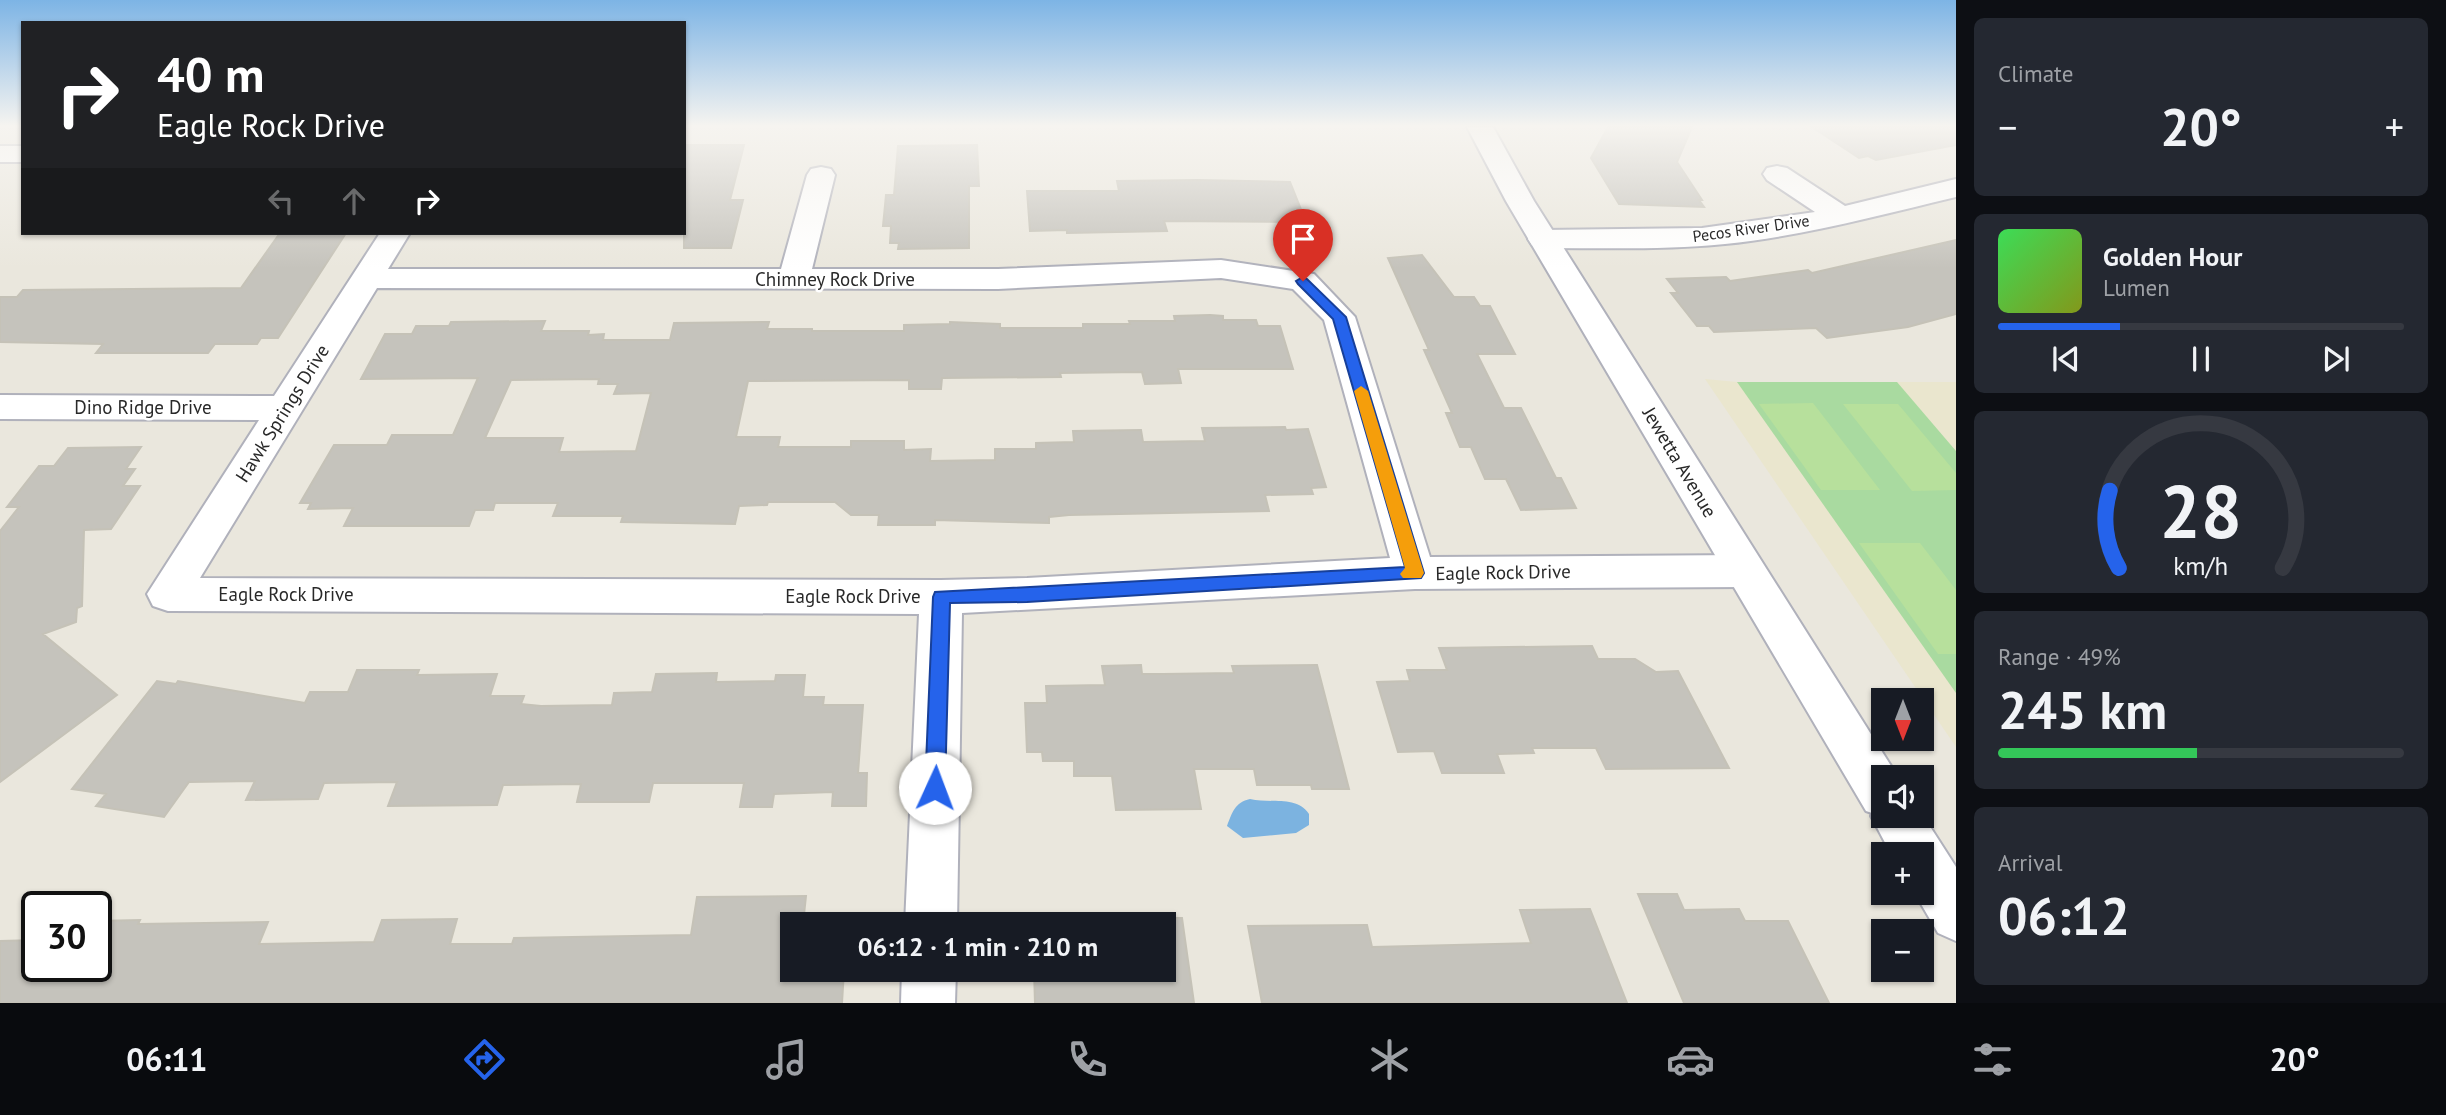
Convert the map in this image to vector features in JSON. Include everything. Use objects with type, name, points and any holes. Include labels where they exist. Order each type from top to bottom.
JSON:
[{"type":"street","name":"Jewetta Avenue","points":[[1506,174],[1543,239],[1871,775]]},
{"type":"street","points":[[1777,174],[1839,215]]},
{"type":"street","points":[[794,279],[821,175]]},
{"type":"street","name":"Pecos River Drive","points":[[1543,239],[1662,239],[1784,227],[1956,188]]},
{"type":"street","name":"Hawk Springs Drive","points":[[168,594],[395,235]]},
{"type":"street","name":"Chimney Rock Drive","points":[[367,278],[998,279],[1221,270],[1303,281],[1339,317],[1415,573]]},
{"type":"street","name":"Dino Ridge Drive","points":[[0,407],[285,408]]},
{"type":"street","name":"Eagle Rock Drive","points":[[168,594],[941,597],[1027,595],[1415,573],[1746,571]]},
{"type":"street","points":[[930,912],[941,597]]},
{"type":"street","points":[[1934,879],[1956,915]]},
{"type":"street","points":[[928,1003],[929,982]]},
{"type":"shaded area","points":[[1705,379],[1737,382],[1956,382],[1956,747],[1934,715],[1934,688],[1916,688]]},
{"type":"green space","points":[[1737,382],[1897,382],[1956,451],[1956,693]]},
{"type":"green space","points":[[1813,403],[1880,490],[1821,490],[1759,404]]},
{"type":"green space","points":[[1843,404],[1898,404],[1956,473],[1956,490],[1912,491]]},
{"type":"green space","points":[[1859,543],[1920,543],[1956,590],[1956,654],[1938,654]]},
{"type":"water","points":[[1250,799],[1297,804],[1309,814],[1309,825],[1296,833],[1243,838],[1227,826],[1237,805]]},
{"type":"building","points":[[686,174],[737,174],[730,200],[743,200],[731,248],[684,248]]},
{"type":"building","points":[[896,174],[978,174],[979,186],[969,186],[969,248],[898,249],[899,243],[890,243],[891,226],[883,226],[886,195],[894,195]]},
{"type":"building","points":[[1601,174],[1685,174],[1704,207],[1619,204]]},
{"type":"building","points":[[1117,181],[1290,182],[1306,222],[1164,221],[1167,231],[1030,231],[1027,191],[1119,191]]},
{"type":"building","points":[[279,235],[345,235],[278,338],[261,338],[257,344],[215,344],[208,353],[96,353],[103,344],[0,342],[0,297],[17,297],[23,290],[241,288]]},
{"type":"building","points":[[1956,240],[1956,314],[1908,327],[1827,338],[1816,328],[1714,332],[1709,326],[1697,326],[1671,293],[1678,293],[1667,279],[1726,277],[1730,281],[1808,270],[1812,273]]},
{"type":"building","points":[[1422,255],[1454,297],[1474,297],[1480,306],[1490,306],[1515,354],[1477,354],[1504,408],[1521,408],[1556,478],[1561,478],[1576,508],[1521,510],[1506,479],[1485,479],[1471,447],[1460,447],[1446,413],[1452,413],[1424,350],[1429,350],[1388,258]]},
{"type":"building","points":[[1174,316],[1223,316],[1223,320],[1256,320],[1258,326],[1280,326],[1293,369],[1178,369],[1181,383],[1145,384],[1142,372],[1060,373],[1061,377],[942,378],[941,389],[909,389],[909,380],[748,381],[736,437],[780,437],[778,447],[851,447],[851,441],[904,441],[904,450],[931,449],[930,461],[995,460],[995,449],[1036,449],[1036,443],[1074,442],[1073,431],[1141,430],[1143,442],[1205,441],[1202,428],[1285,427],[1286,430],[1308,429],[1326,487],[1311,488],[1313,494],[1265,495],[1269,511],[1069,515],[1049,517],[1049,523],[935,520],[935,525],[878,525],[879,515],[851,515],[835,502],[768,502],[767,505],[739,506],[735,524],[621,522],[623,516],[553,516],[558,503],[495,503],[493,510],[475,510],[469,526],[344,526],[353,508],[308,509],[311,503],[300,503],[334,445],[387,445],[392,435],[453,435],[478,378],[361,379],[385,334],[412,334],[416,326],[449,326],[451,322],[545,321],[541,331],[589,331],[588,335],[604,334],[603,340],[670,340],[674,323],[769,322],[767,329],[904,331],[904,325],[950,322],[1000,324],[1000,328],[1083,328],[1083,324],[1175,321]],"holes":[[[599,379],[598,384],[618,384],[614,394],[651,393],[636,451],[559,452],[563,438],[485,438],[511,380]]]},
{"type":"building","points":[[141,447],[126,469],[135,469],[123,486],[140,486],[111,529],[84,530],[82,606],[77,608],[76,622],[43,634],[117,695],[0,782],[0,531],[19,507],[7,507],[39,466],[54,466],[68,448]]},
{"type":"building","points":[[1592,646],[1598,659],[1635,659],[1656,672],[1678,671],[1729,768],[1606,769],[1596,748],[1532,748],[1534,753],[1497,754],[1504,773],[1442,773],[1434,751],[1398,752],[1377,682],[1410,681],[1407,670],[1447,670],[1439,648]]},
{"type":"building","points":[[1141,665],[1142,674],[1163,674],[1234,673],[1232,666],[1317,665],[1349,789],[1312,789],[1311,785],[1257,785],[1254,769],[1194,769],[1201,809],[1116,810],[1112,776],[1074,776],[1074,761],[1043,761],[1042,752],[1027,752],[1025,703],[1047,703],[1046,686],[1105,685],[1102,666]]},
{"type":"building","points":[[357,670],[419,670],[417,675],[497,674],[490,696],[524,696],[521,704],[541,706],[612,705],[614,693],[652,692],[656,674],[717,673],[716,682],[775,681],[776,675],[805,675],[803,697],[824,697],[823,705],[863,705],[858,773],[867,773],[866,806],[832,806],[833,792],[774,794],[772,807],[740,807],[744,783],[653,783],[649,802],[577,802],[581,784],[503,785],[497,805],[388,806],[397,782],[324,783],[318,799],[246,800],[255,781],[189,782],[164,817],[96,806],[106,794],[72,789],[157,681],[176,684],[178,681],[305,703],[310,692],[348,692]]},
{"type":"building","points":[[1638,894],[1677,894],[1684,910],[1739,909],[1745,921],[1788,921],[1829,1003],[1684,1003]]},
{"type":"building","points":[[806,896],[804,912],[780,912],[780,982],[843,982],[842,1003],[0,1003],[0,941],[21,940],[21,982],[112,982],[112,921],[140,920],[138,924],[268,922],[259,944],[374,942],[382,920],[457,919],[450,944],[512,944],[514,938],[691,935],[697,897]]},
{"type":"building","points":[[1590,909],[1627,1003],[1262,1003],[1248,926],[1367,925],[1372,947],[1531,943],[1520,910]]},
{"type":"building","points":[[1176,918],[1182,918],[1194,1003],[1035,1003],[1034,982],[1176,982]]},
{"type":"slow traffic","points":[[1361,391],[1415,573],[1409,574]]},
{"type":"route","points":[[935,788],[941,597],[1027,595],[1415,573],[1339,317],[1303,281]]}]
